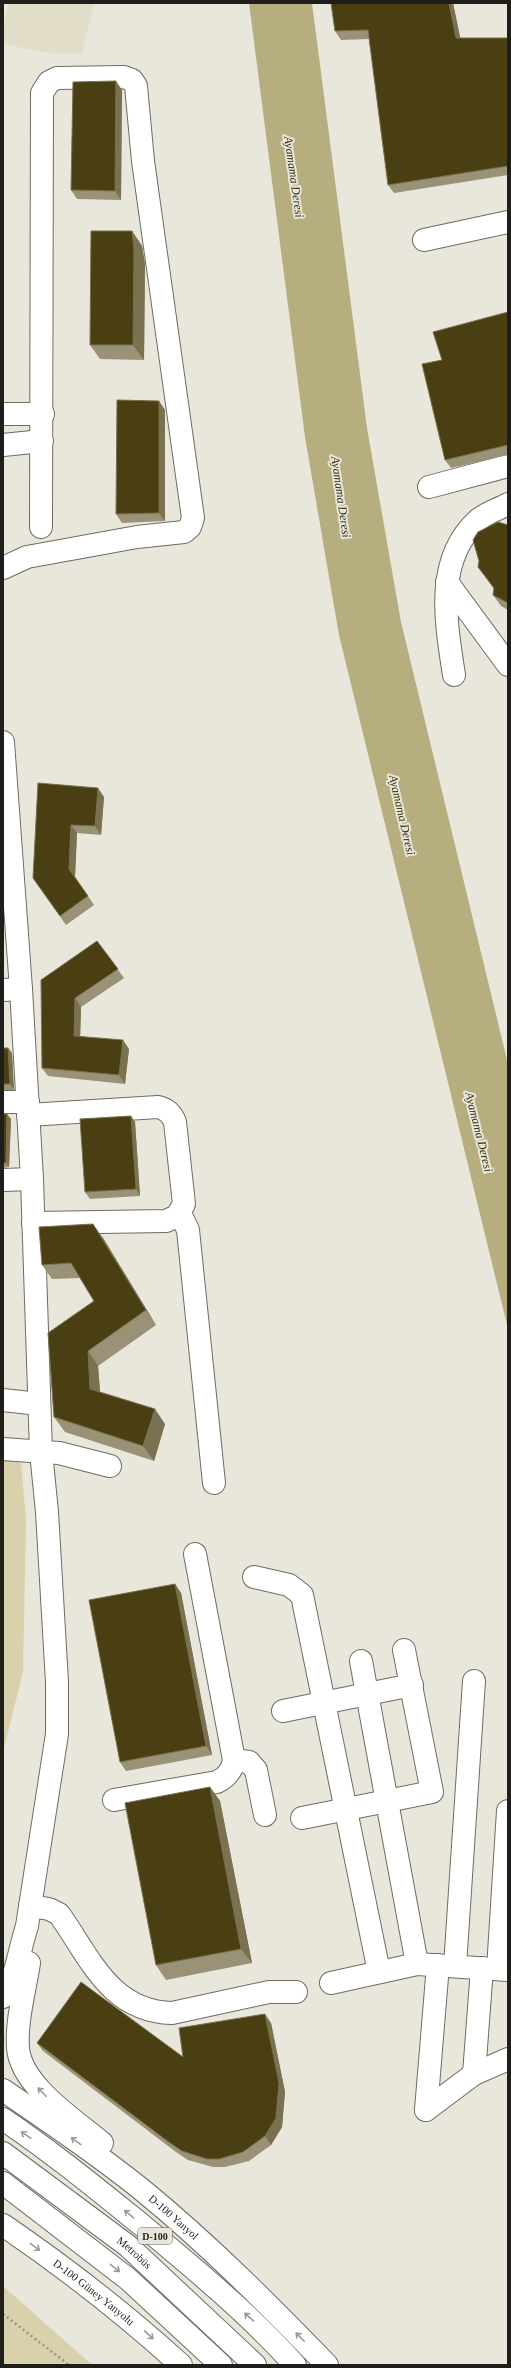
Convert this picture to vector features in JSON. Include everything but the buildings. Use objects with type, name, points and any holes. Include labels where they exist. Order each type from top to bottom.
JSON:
[{"type":"main road","points":[[3,568],[27,557],[136,537],[184,532],[190,527],[193,518],[143,161],[136,86],[132,80],[124,77],[57,78],[49,82],[42,93],[43,414],[41,527]]},
{"type":"main road","points":[[424,240],[508,222]]},
{"type":"main road","points":[[3,414],[43,414]]},
{"type":"main road","points":[[3,445],[42,441]]},
{"type":"main road","points":[[429,487],[508,466]]},
{"type":"main road","points":[[454,675],[446,624],[447,582],[457,546],[479,519],[508,504]]},
{"type":"main road","points":[[447,582],[508,665]]},
{"type":"main road","points":[[3,742],[12,989],[28,1108],[32,1179],[41,1452],[47,1512],[57,1682],[57,1734],[28,1916],[19,1949],[13,1983],[3,1997]]},
{"type":"main road","points":[[3,1102],[28,1108],[158,1106],[164,1108],[173,1116],[175,1122],[184,1204],[180,1213],[172,1220],[33,1224]]},
{"type":"main road","points":[[3,1180],[32,1179]]},
{"type":"main road","points":[[180,1213],[188,1230],[214,1483]]},
{"type":"main road","points":[[3,1400],[39,1404]]},
{"type":"main road","points":[[3,1449],[59,1453],[110,1466]]},
{"type":"main road","points":[[114,1800],[217,1782],[228,1774],[234,1760],[195,1554]]},
{"type":"main road","points":[[254,1577],[289,1585],[302,1595],[379,1972]]},
{"type":"main road","points":[[302,1818],[432,1792],[404,1650]]},
{"type":"main road","points":[[361,1661],[417,1964]]},
{"type":"main road","points":[[474,1681],[447,1966],[426,2110],[474,2074],[508,2058]]},
{"type":"main road","points":[[283,1711],[412,1685]]},
{"type":"main road","points":[[234,1760],[249,1762],[256,1770],[265,1815]]},
{"type":"main road","points":[[474,2074],[496,1969],[508,1811]]},
{"type":"main road","points":[[28,1916],[49,1909],[59,1914],[97,1974],[116,1993],[155,2013],[172,2013],[269,1992],[296,1992]]},
{"type":"main road","points":[[28,1916],[30,1956],[20,2024],[18,2048],[21,2063],[42,2093],[142,2177],[192,2234]]},
{"type":"main road","points":[[331,1983],[417,1964],[496,1969]]},
{"type":"main road","name":"D-100 Yanyol","points":[[3,2090],[75,2140],[141,2189],[263,2299],[328,2365]]},
{"type":"main road","name":"D-100","points":[[3,2119],[76,2172],[172,2250],[259,2326],[295,2365]]},
{"type":"main road","name":"Metrobüs","points":[[3,2153],[128,2246],[255,2365]]},
{"type":"main road","points":[[3,2182],[128,2279],[221,2365]]},
{"type":"main road","points":[[3,2202],[42,2224],[84,2244]]},
{"type":"main road","name":"D-100 Güney Yanyolu","points":[[3,2225],[84,2282],[138,2325],[181,2365]]},
{"type":"path","points":[[3,2314],[70,2365]]},
{"type":"shaded area","points":[[9,3],[94,3],[82,54],[48,53],[3,44],[3,28]]},
{"type":"shaded area","points":[[3,1460],[21,1462],[26,1520],[23,1672],[3,1752]]},
{"type":"shaded area","points":[[3,2286],[92,2365],[3,2365]]},
{"type":"water","name":"Ayamama Deresi","points":[[249,3],[312,3],[367,428],[401,622],[508,1064],[508,1329],[339,635],[305,437]]}]
